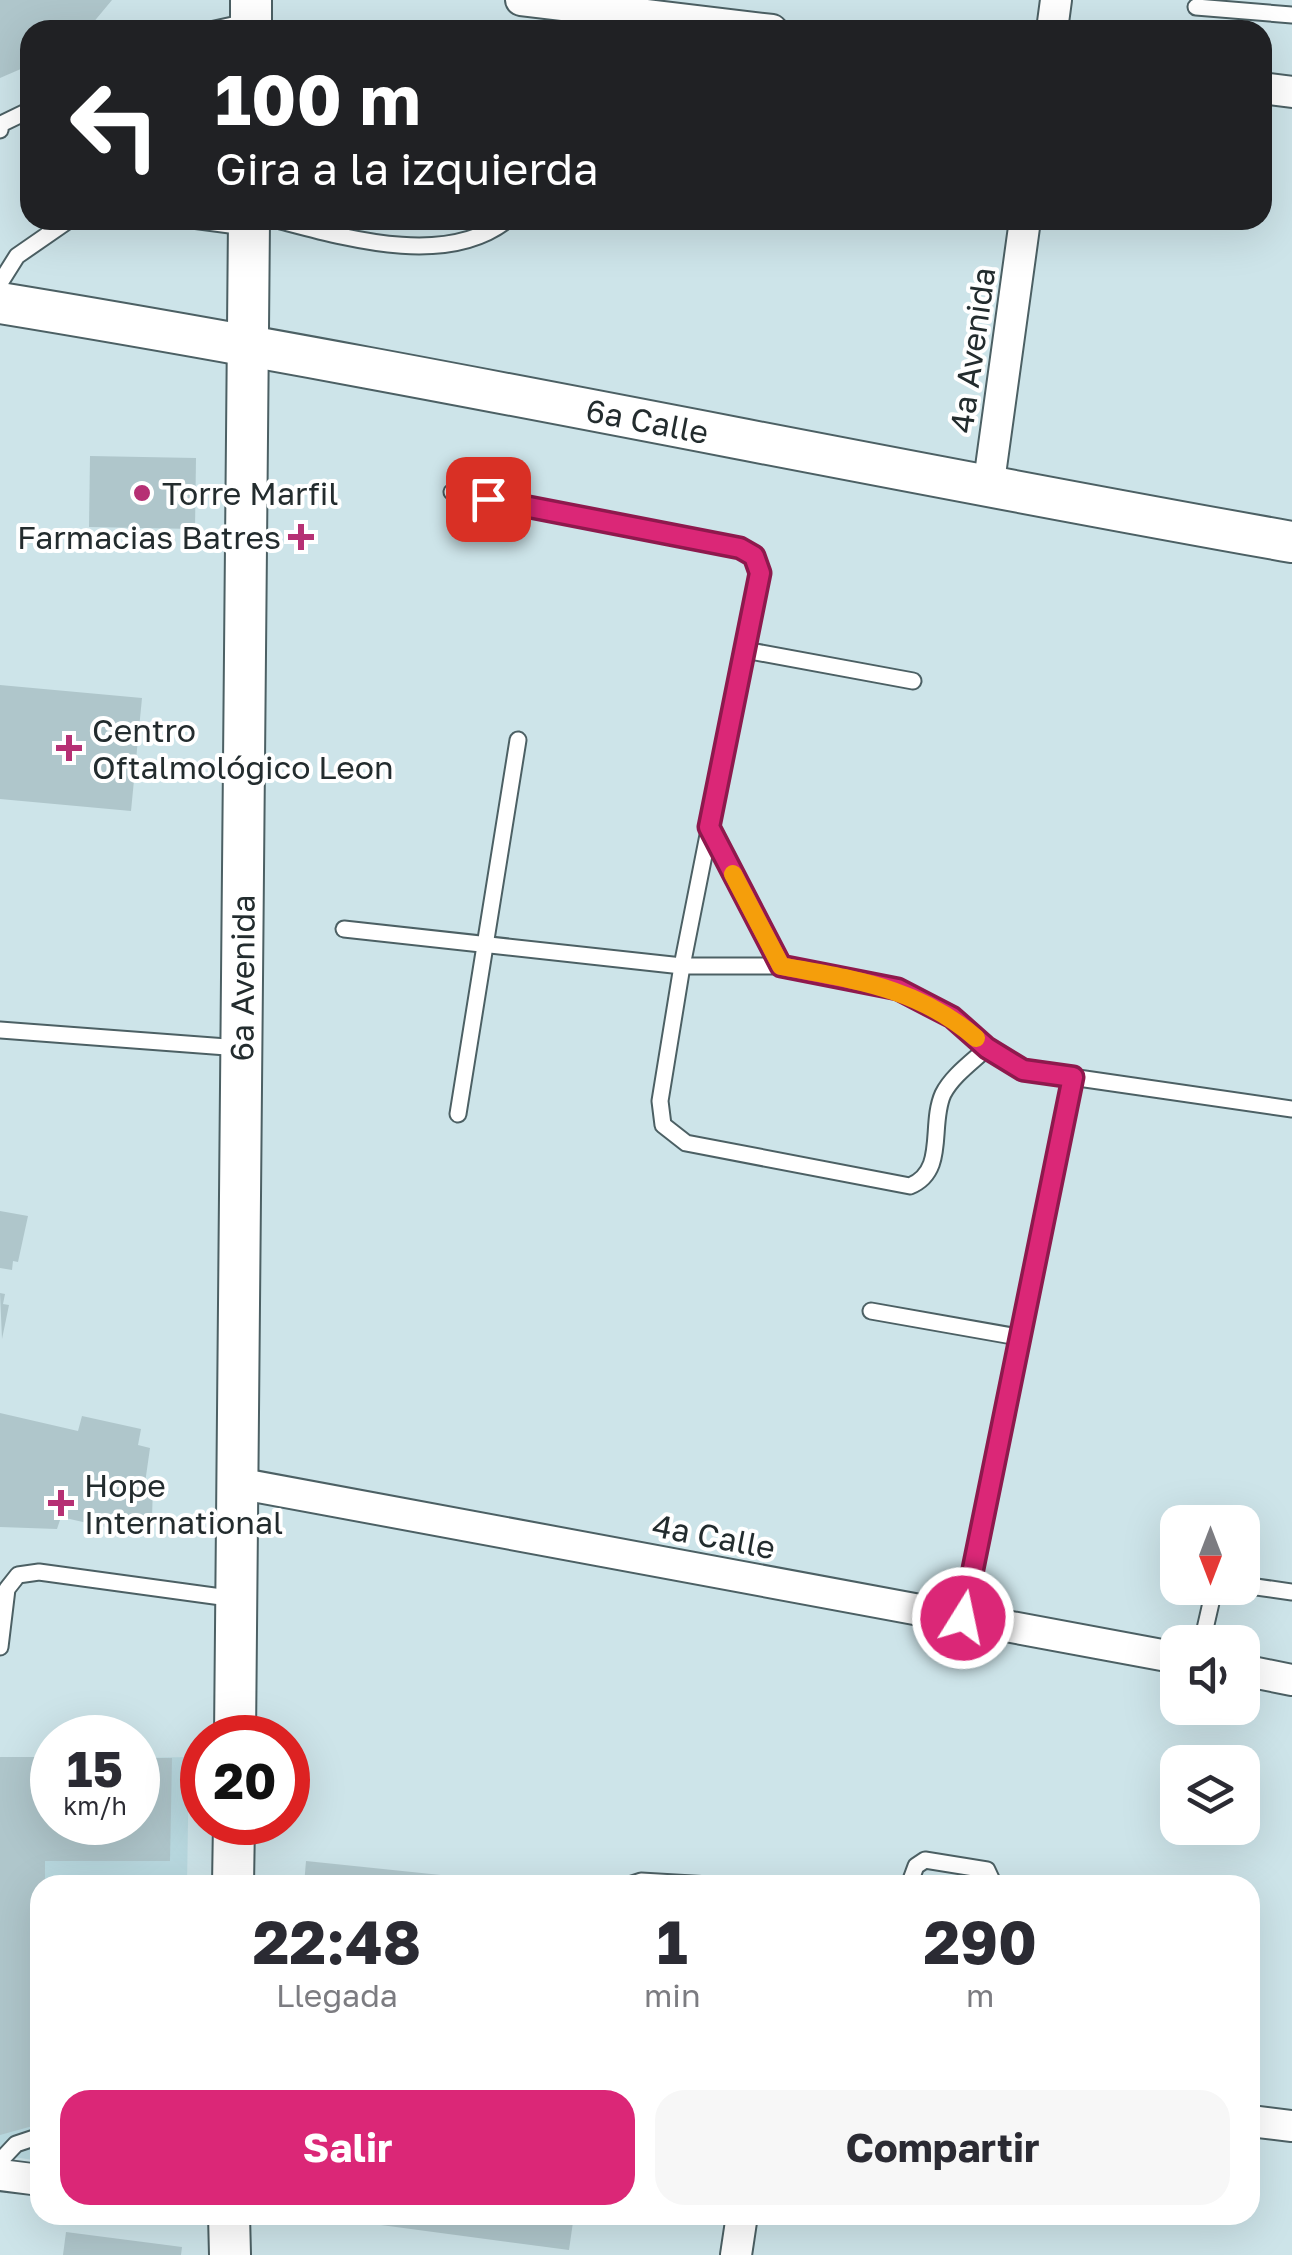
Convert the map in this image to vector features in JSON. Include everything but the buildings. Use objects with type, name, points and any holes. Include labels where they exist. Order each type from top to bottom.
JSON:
[{"type":"main road","name":"6a Avenida","points":[[235,1715],[248,344],[257,230]]},
{"type":"main road","name":"6a Calle","points":[[0,303],[248,344],[988,489],[1292,542]]},
{"type":"main road","points":[[233,1875],[234,1845]]},
{"type":"main road","points":[[230,2225],[230,2255]]},
{"type":"street","points":[[539,1],[690,20]]},
{"type":"street","name":"4a Avenida","points":[[988,489],[1024,230]]},
{"type":"street","name":"4a Calle","points":[[237,1484],[1160,1655]]},
{"type":"street","points":[[1260,1674],[1292,1680]]},
{"type":"street","points":[[1260,2121],[1292,2126]]},
{"type":"street","points":[[0,2175],[30,2179]]},
{"type":"street","points":[[736,2255],[740,2225]]},
{"type":"lane","points":[[1196,7],[1292,14]]},
{"type":"lane","points":[[0,130],[1,124],[20,115]]},
{"type":"lane","points":[[0,282],[17,256],[53,230]]},
{"type":"lane","points":[[308,230],[396,244],[450,245],[495,230]]},
{"type":"lane","points":[[1,248],[17,256]]},
{"type":"lane","points":[[452,492],[740,548],[754,556],[760,573],[682,966],[660,1101],[663,1126],[686,1143],[910,1186],[923,1181],[933,1168],[940,1101],[948,1084],[987,1048]]},
{"type":"lane","points":[[745,650],[913,681]]},
{"type":"lane","points":[[458,1114],[518,740]]},
{"type":"lane","points":[[709,827],[781,966]]},
{"type":"lane","points":[[344,929],[682,966],[781,966],[898,989],[952,1017],[987,1048],[1023,1070],[1292,1109]]},
{"type":"lane","points":[[0,1030],[240,1048]]},
{"type":"lane","points":[[963,1618],[1073,1077]]},
{"type":"lane","points":[[871,1311],[1018,1337]]},
{"type":"lane","points":[[0,1647],[7,1589],[18,1575],[39,1572],[236,1599]]},
{"type":"lane","points":[[1260,1587],[1292,1592]]},
{"type":"lane","points":[[912,1875],[925,1860],[987,1870],[989,1875]]},
{"type":"lane","points":[[0,2160],[16,2144],[30,2139]]},
{"type":"shaded area","points":[[0,1757],[30,1757],[30,1845],[160,1845],[160,1758],[180,1757],[180,1845],[188,1845],[187,1875],[30,1875],[30,2160],[0,2155]]},
{"type":"slow traffic","points":[[733,874],[781,966],[898,989],[952,1017],[976,1038]]},
{"type":"place","name":"Torre Marfil","points":[[142,493]]},
{"type":"place","name":"Farmacias Batres","points":[[301,537]]},
{"type":"place","name":"Centro Oftalmológico Leon","points":[[69,748]]},
{"type":"place","name":"Hope International","points":[[61,1503]]},
{"type":"route","points":[[488,499],[740,548],[754,556],[760,573],[709,827],[781,966],[898,989],[952,1017],[999,1057],[1023,1070],[1073,1077],[963,1618]]}]
